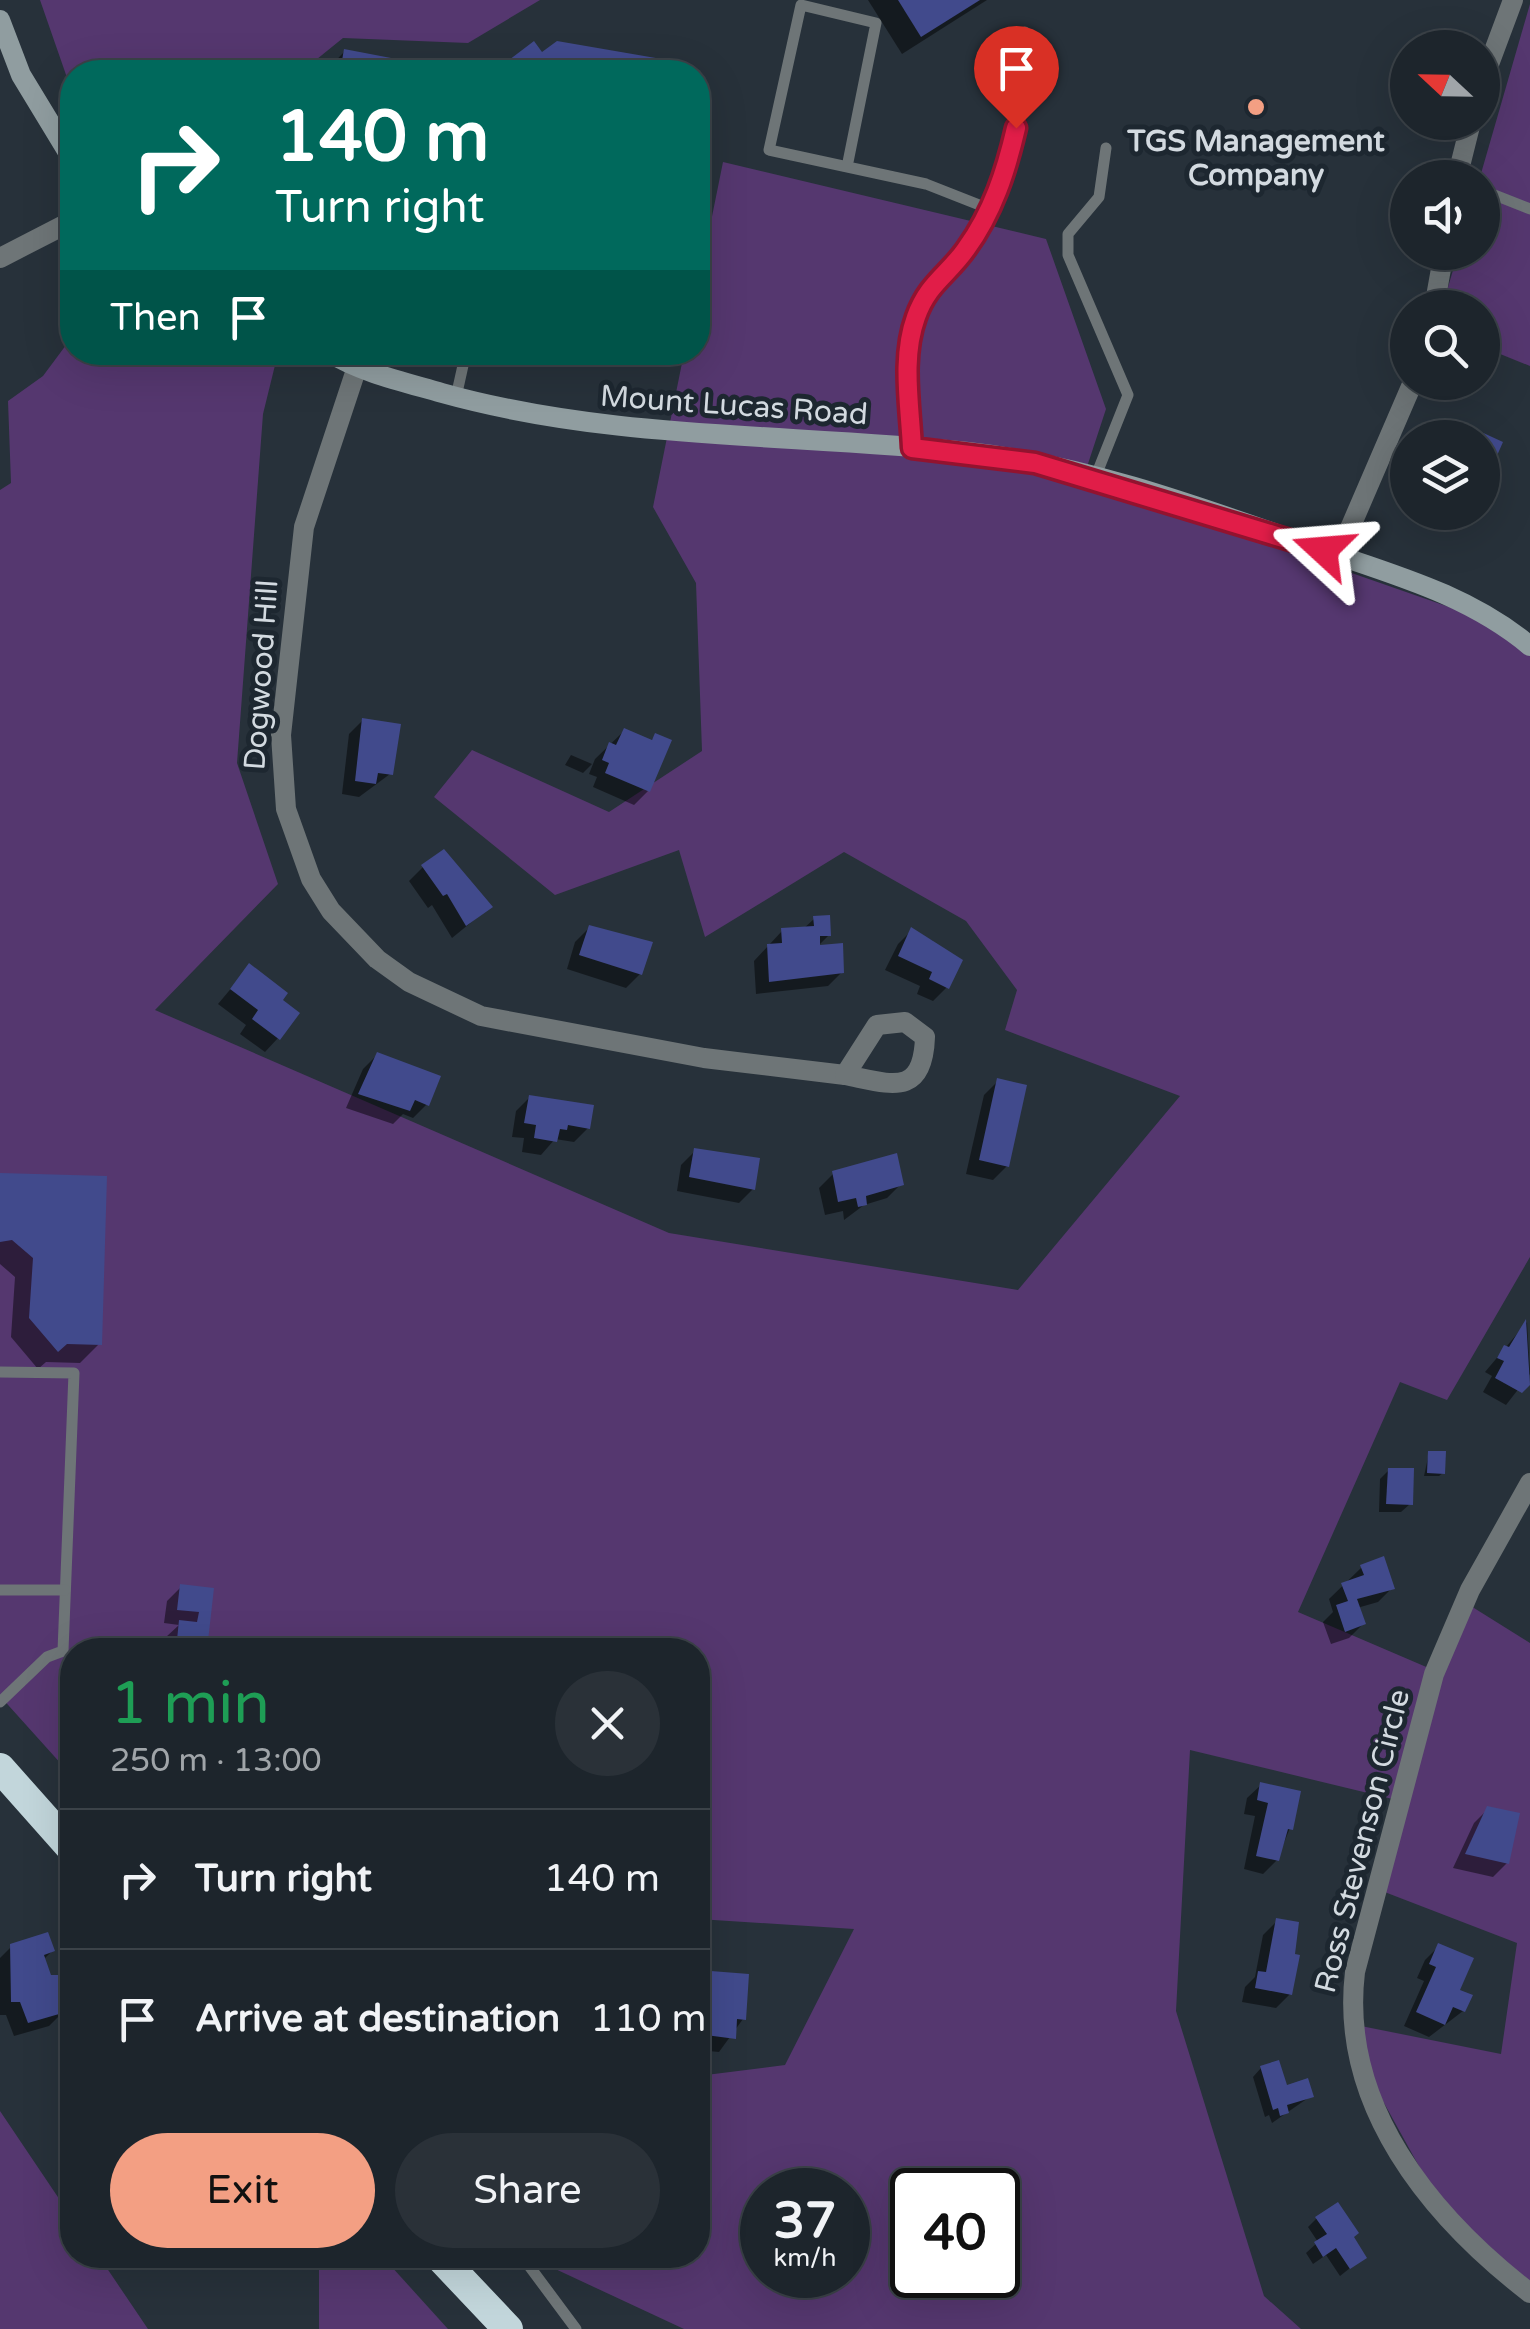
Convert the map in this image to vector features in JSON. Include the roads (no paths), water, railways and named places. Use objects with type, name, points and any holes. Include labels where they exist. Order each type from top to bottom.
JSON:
[{"type":"highway","points":[[0,1768],[60,1836]]},
{"type":"highway","points":[[450,2268],[508,2329]]},
{"type":"street","points":[[1500,35],[1513,0]]},
{"type":"street","points":[[0,20],[21,75],[60,140]]},
{"type":"street","points":[[0,258],[60,227]]},
{"type":"street","name":"Mount Lucas Road","points":[[357,366],[456,396],[594,426],[968,452],[1095,478],[1447,593],[1530,646]]},
{"type":"street","name":"Dogwood Hill","points":[[357,366],[304,527],[282,736],[286,809],[311,879],[331,910],[377,958],[410,982],[481,1016],[704,1058],[845,1076]]},
{"type":"street","points":[[1338,556],[1405,400]]},
{"type":"street","name":"Ross Stevenson Circle","points":[[1530,1483],[1470,1590],[1434,1674],[1355,1972],[1351,2005],[1358,2070],[1372,2104],[1422,2187],[1476,2251],[1530,2293]]},
{"type":"lane","points":[[847,166],[876,23],[801,4],[769,150],[926,184],[986,208]]},
{"type":"lane","points":[[912,448],[907,363],[915,318],[932,282],[966,250],[986,208],[1001,189],[1024,97],[1025,32]]},
{"type":"lane","points":[[1095,478],[1128,395],[1068,255],[1068,234],[1100,197],[1106,148]]},
{"type":"lane","points":[[1500,197],[1530,209]]},
{"type":"lane","points":[[456,396],[463,365]]},
{"type":"lane","points":[[0,1372],[74,1374],[63,1638]]},
{"type":"lane","points":[[0,1590],[65,1590]]},
{"type":"lane","points":[[0,1702],[47,1656],[60,1652]]},
{"type":"lane","points":[[531,2268],[576,2329]]},
{"type":"place","name":"TGS Management Company","points":[[1256,107]]}]
